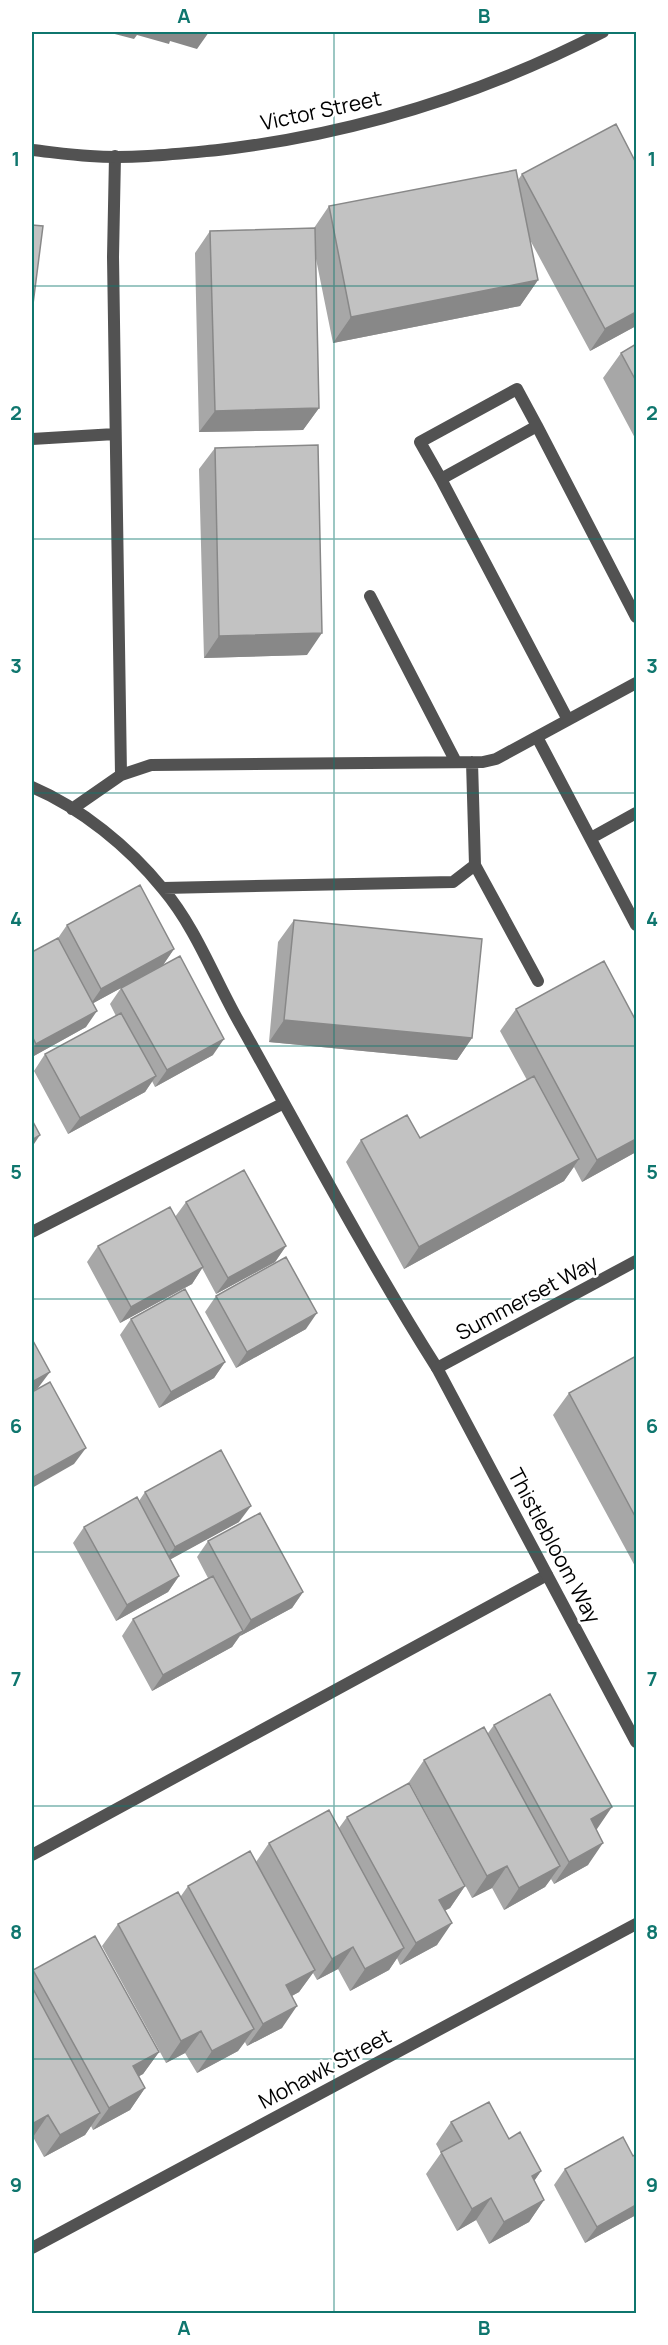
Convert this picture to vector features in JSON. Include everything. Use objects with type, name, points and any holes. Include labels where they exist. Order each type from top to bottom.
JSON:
[{"type":"street","name":"Victor Street","points":[[32,150],[91,157],[183,154],[275,143],[384,119],[472,91],[557,55],[603,32]]},
{"type":"street","points":[[115,156],[113,257],[121,776]]},
{"type":"street","points":[[568,720],[420,442],[517,389],[636,617]]},
{"type":"street","points":[[441,478],[537,426]]},
{"type":"street","points":[[32,439],[115,434]]},
{"type":"street","points":[[370,596],[456,762]]},
{"type":"street","points":[[72,808],[121,776],[152,765],[472,762],[496,759],[636,683]]},
{"type":"street","points":[[537,737],[636,925]]},
{"type":"street","points":[[472,762],[475,865],[538,981]]},
{"type":"street","name":"Thistlebloom Way","points":[[32,787],[72,808],[122,847],[163,888],[184,916],[225,999],[406,1320],[436,1368],[636,1742]]},
{"type":"street","points":[[591,838],[636,813]]},
{"type":"street","points":[[163,888],[453,882],[475,865]]},
{"type":"street","points":[[32,1232],[284,1103]]},
{"type":"street","name":"Summerset Way","points":[[436,1368],[636,1261]]},
{"type":"street","points":[[32,1855],[547,1575]]},
{"type":"street","name":"Mohawk Street","points":[[32,2248],[636,1924]]},
{"type":"building","points":[[616,124],[636,163],[636,312],[605,329],[522,174]]},
{"type":"building","points":[[516,170],[538,280],[351,317],[329,206]]},
{"type":"building","points":[[32,225],[43,226],[32,312]]},
{"type":"building","points":[[315,228],[319,408],[215,411],[210,231]]},
{"type":"building","points":[[636,344],[636,381],[621,353]]},
{"type":"building","points":[[318,445],[322,633],[219,636],[215,448]]},
{"type":"building","points":[[140,885],[174,949],[101,989],[67,925]]},
{"type":"building","points":[[294,920],[482,939],[472,1038],[284,1020]]},
{"type":"building","points":[[58,938],[97,1011],[36,1044],[32,1036],[32,952]]},
{"type":"building","points":[[180,956],[224,1039],[167,1070],[121,988]]},
{"type":"building","points":[[604,961],[636,1021],[636,1139],[597,1160],[516,1009]]},
{"type":"building","points":[[121,1013],[156,1076],[80,1118],[45,1054]]},
{"type":"building","points":[[534,1076],[579,1159],[419,1247],[361,1140],[407,1115],[420,1138]]},
{"type":"building","points":[[32,1120],[40,1135],[32,1140]]},
{"type":"building","points":[[244,1170],[286,1246],[228,1278],[186,1202]]},
{"type":"building","points":[[170,1207],[203,1267],[131,1307],[98,1246]]},
{"type":"building","points":[[286,1257],[317,1313],[247,1352],[216,1296]]},
{"type":"building","points":[[185,1289],[225,1362],[171,1392],[131,1319]]},
{"type":"building","points":[[32,1339],[50,1372],[32,1382]]},
{"type":"building","points":[[636,1356],[636,1518],[569,1393]]},
{"type":"building","points":[[50,1382],[86,1448],[32,1478],[32,1392]]},
{"type":"building","points":[[221,1450],[251,1506],[175,1547],[145,1492]]},
{"type":"building","points":[[137,1497],[179,1576],[127,1605],[84,1527]]},
{"type":"building","points":[[260,1513],[303,1592],[251,1620],[208,1541]]},
{"type":"building","points":[[213,1576],[243,1631],[163,1675],[133,1619]]},
{"type":"building","points":[[550,1694],[612,1807],[591,1819],[603,1843],[569,1862],[494,1725]]},
{"type":"building","points":[[484,1727],[560,1866],[519,1888],[507,1866],[487,1876],[424,1760]]},
{"type":"building","points":[[409,1783],[465,1886],[439,1900],[452,1923],[416,1943],[347,1817]]},
{"type":"building","points":[[329,1810],[404,1948],[365,1969],[353,1947],[332,1959],[269,1843]]},
{"type":"building","points":[[250,1851],[315,1970],[286,1985],[297,2006],[263,2024],[188,1886]]},
{"type":"building","points":[[178,1892],[254,2029],[212,2051],[201,2031],[181,2041],[118,1924]]},
{"type":"building","points":[[95,1936],[159,2052],[133,2066],[145,2088],[109,2108],[33,1970]]},
{"type":"building","points":[[32,1987],[100,2113],[60,2135],[48,2115],[32,2124]]},
{"type":"building","points":[[489,2102],[509,2139],[520,2132],[541,2171],[532,2176],[544,2200],[504,2222],[491,2198],[472,2209],[441,2152],[462,2141],[451,2122]]},
{"type":"building","points":[[623,2137],[633,2156],[636,2154],[636,2205],[597,2227],[565,2169]]}]
